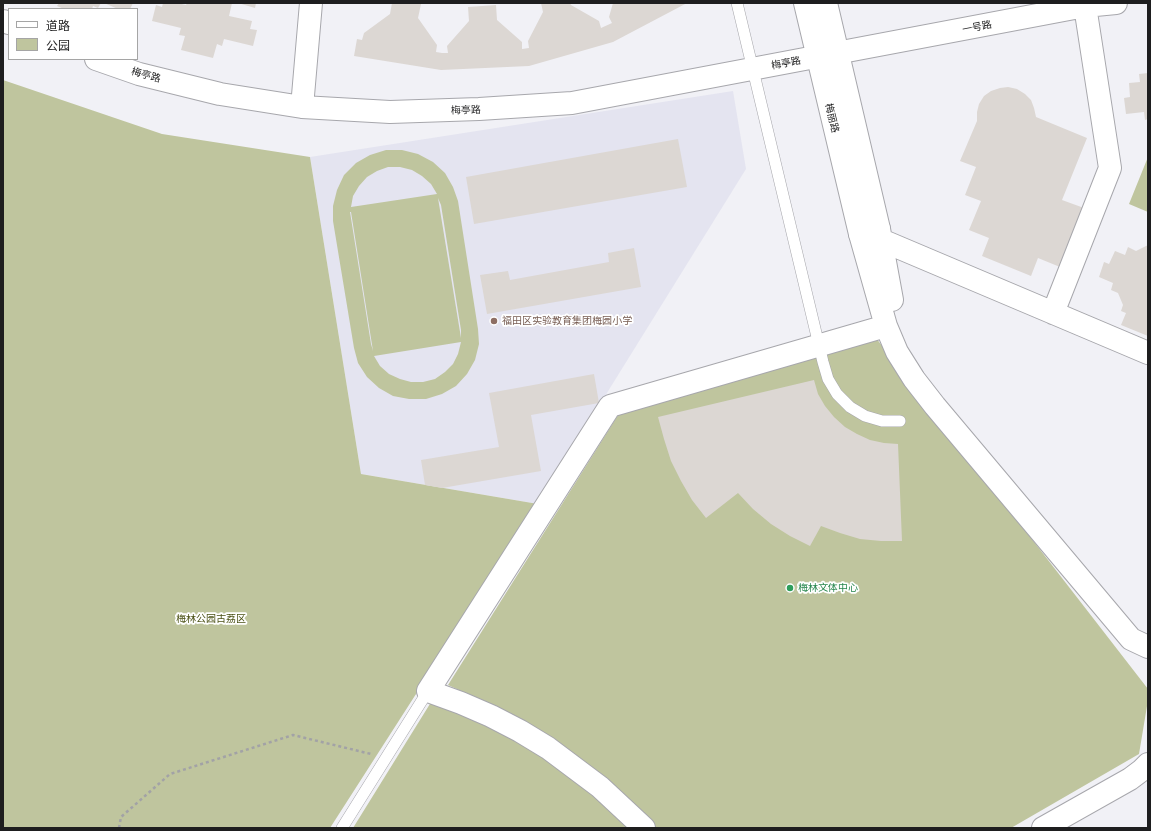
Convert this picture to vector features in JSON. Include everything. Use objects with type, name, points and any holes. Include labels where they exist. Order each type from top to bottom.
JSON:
[{"type":"street","points":[[302,107],[311,3]]},
{"type":"street","name":"梅丽路","points":[[805,3],[828,55],[873,234]]},
{"type":"street","name":"梅丽路","points":[[826,3],[828,55]]},
{"type":"street","name":"一号路","points":[[828,55],[1085,6],[1116,3]]},
{"type":"street","points":[[1053,313],[1110,168],[1085,6]]},
{"type":"street","name":"梅亭路","points":[[99,60],[139,74],[220,94],[302,107],[390,112],[478,109],[572,103],[828,55]]},
{"type":"street","points":[[873,234],[1148,353]]},
{"type":"street","points":[[873,234],[886,326],[897,352],[905,365],[935,406],[1131,639],[1148,647]]},
{"type":"street","points":[[873,234],[894,309],[916,356],[945,396],[1140,629],[1148,644]]},
{"type":"street","points":[[644,828],[600,787],[548,748],[491,716],[428,691],[610,406],[886,326]]},
{"type":"street","points":[[1043,828],[1130,779],[1148,764]]},
{"type":"lane","points":[[737,3],[828,379],[837,394],[850,407],[865,416],[882,421],[900,421]]},
{"type":"lane","points":[[342,828],[428,691]]},
{"type":"path","points":[[119,828],[121,817],[170,774],[293,735],[386,758]]},
{"type":"shaded area","name":"福田区实验教育集团梅园小学","points":[[733,91],[746,169],[538,504],[361,474],[310,157]]},
{"type":"green space","name":"梅林公园古荔区","points":[[3,80],[162,134],[310,157],[361,474],[538,504],[330,828],[3,828]]},
{"type":"green space","points":[[386,150],[402,150],[418,154],[433,162],[445,173],[453,187],[458,201],[479,344],[475,360],[467,374],[456,386],[442,394],[426,399],[409,399],[393,396],[379,388],[367,377],[358,363],[354,348],[333,221],[333,206],[337,190],[344,175],[356,163],[370,155]],"holes":[[[388,167],[400,167],[412,170],[431,184],[437,194],[351,207],[353,196],[359,186],[367,177]],[[438,198],[441,205],[461,338]],[[350,212],[373,351],[371,344]],[[461,342],[458,354],[453,364],[435,379],[423,382],[411,382],[389,374],[380,366],[374,356]]]},
{"type":"green space","points":[[1148,157],[1148,212],[1129,204]]},
{"type":"green space","name":"梅林文体中心","points":[[876,338],[1148,689],[1148,700],[1139,754],[1011,828],[652,828],[507,712],[448,685],[620,412]]},
{"type":"green space","points":[[433,699],[522,739],[635,828],[353,828]]},
{"type":"building","points":[[59,3],[101,3],[98,8],[93,6],[92,8],[62,8],[57,6]]},
{"type":"building","points":[[104,3],[133,3],[130,8],[116,8]]},
{"type":"building","points":[[163,3],[177,3],[186,5],[187,3],[232,3],[229,16],[252,21],[250,29],[257,30],[253,46],[224,39],[222,46],[217,44],[213,58],[181,50],[185,36],[179,35],[181,28],[152,21],[156,5],[162,7]]},
{"type":"building","points":[[238,3],[256,3],[255,8]]},
{"type":"building","points":[[392,3],[421,4],[418,18],[437,45],[436,52],[448,53],[447,46],[469,21],[468,7],[496,5],[497,20],[522,42],[522,49],[529,48],[528,41],[543,12],[541,3],[570,3],[599,21],[601,28],[612,23],[609,17],[613,3],[687,3],[613,42],[529,66],[441,70],[354,56],[357,39],[362,40],[364,33],[390,14]]},
{"type":"building","points":[[1148,73],[1148,119],[1145,120],[1144,112],[1126,114],[1124,98],[1130,97],[1129,83],[1140,82],[1139,74]]},
{"type":"building","points":[[1008,87],[1017,89],[1031,100],[1036,117],[1087,138],[1062,200],[1084,208],[1060,267],[1038,258],[1031,276],[982,256],[989,238],[969,230],[981,201],[965,195],[976,167],[960,161],[977,121],[979,104],[984,96],[991,91]]},
{"type":"building","points":[[678,139],[687,187],[474,224],[466,177]]},
{"type":"building","points":[[1148,245],[1148,336],[1121,325],[1126,313],[1121,311],[1123,305],[1118,293],[1111,290],[1113,283],[1099,277],[1104,262],[1109,264],[1115,251],[1125,255],[1128,247],[1136,251]]},
{"type":"building","points":[[634,248],[641,287],[487,314],[480,275],[508,271],[510,280],[609,262],[608,253]]},
{"type":"building","points":[[594,374],[599,403],[531,415],[541,471],[442,488],[425,485],[421,460],[499,447],[489,393]]},
{"type":"building","points":[[814,380],[818,394],[825,406],[845,427],[870,440],[898,444],[902,541],[860,539],[821,526],[810,546],[771,524],[753,509],[738,493],[706,518],[692,500],[681,481],[671,461],[658,417]]},
{"type":"place","name":"福田区实验教育集团梅园小学","points":[[494,321]]},
{"type":"place","name":"梅林文体中心","points":[[790,588]]}]
